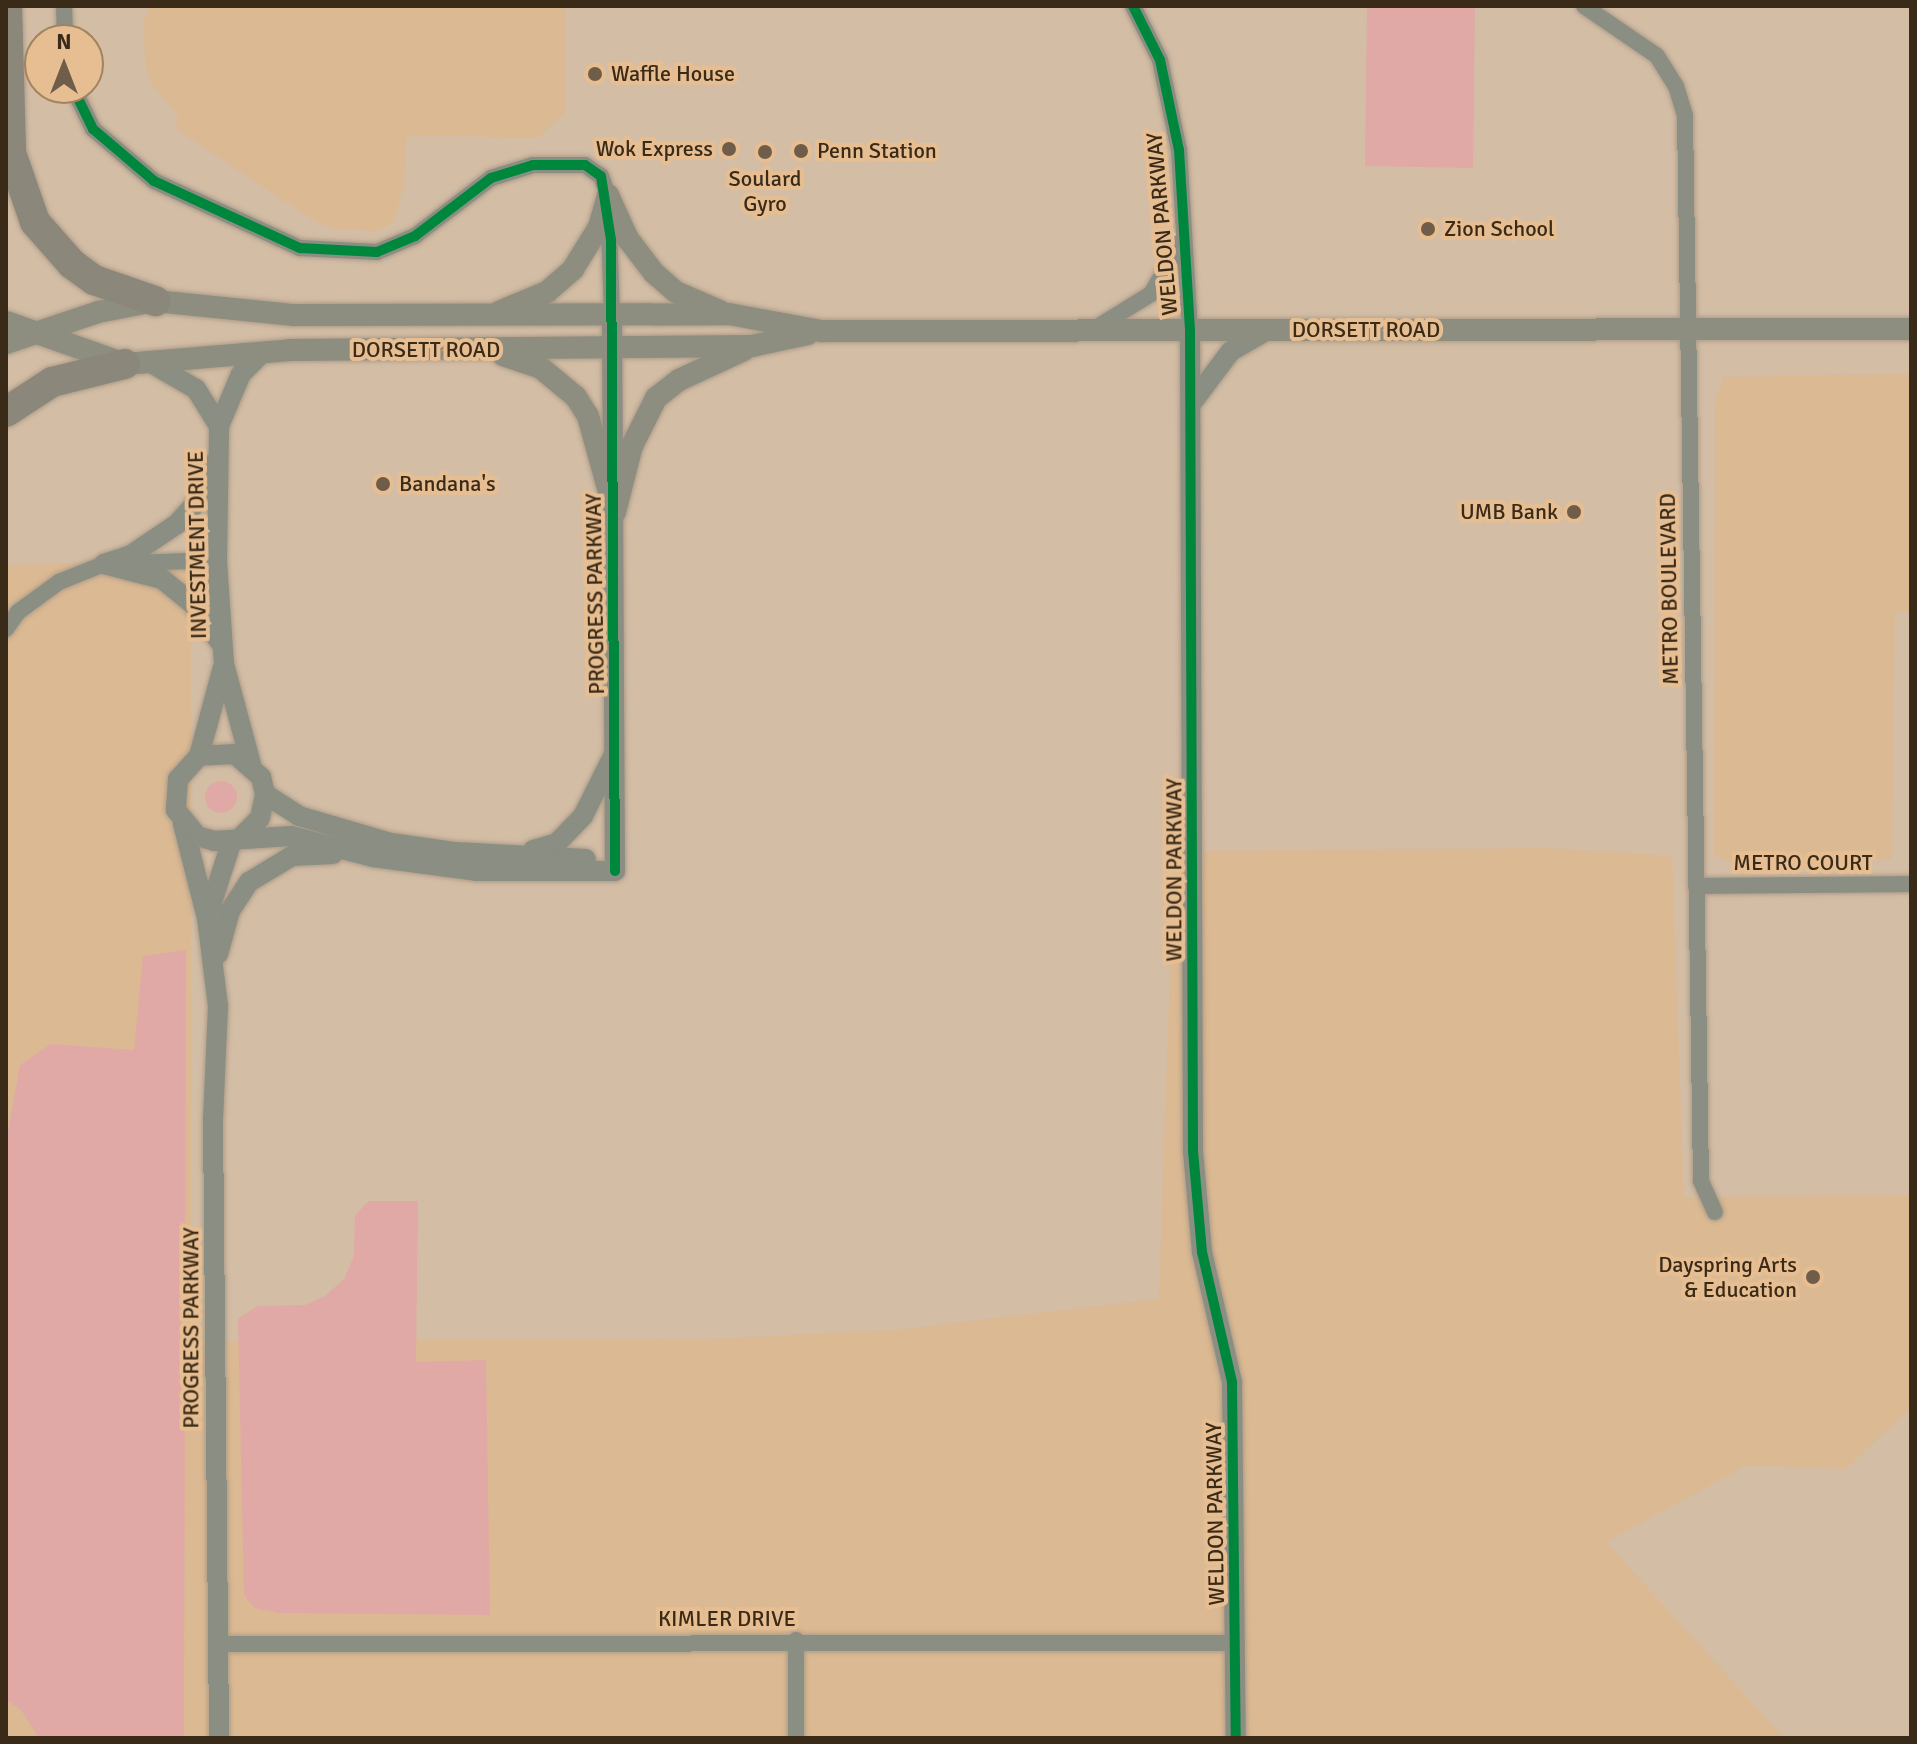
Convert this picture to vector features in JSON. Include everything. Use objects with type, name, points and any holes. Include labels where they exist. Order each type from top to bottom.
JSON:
[{"type":"highway","points":[[7,6],[8,163],[35,222],[64,257],[94,280],[155,301]]},
{"type":"highway","points":[[6,412],[52,382],[139,364]]},
{"type":"main road","points":[[608,195],[628,239],[654,273],[676,292],[729,314]]},
{"type":"main road","points":[[483,317],[547,292],[573,269],[599,227],[608,195]]},
{"type":"main road","name":"DORSETT ROAD","points":[[6,343],[98,312],[155,301],[294,315],[483,317],[729,314],[821,331],[1911,329]]},
{"type":"main road","name":"DORSETT ROAD","points":[[6,322],[139,364],[263,352],[752,346],[821,331]]},
{"type":"main road","points":[[615,512],[632,446],[656,398],[679,380],[752,346]]},
{"type":"main road","points":[[488,350],[541,368],[576,397],[588,416],[615,512]]},
{"type":"street","name":"WELDON PARKWAY","points":[[1133,6],[1160,60],[1179,150],[1190,331],[1193,1151],[1202,1252],[1232,1382],[1236,1738]]},
{"type":"street","name":"METRO BOULEVARD","points":[[1584,6],[1657,56],[1682,103],[1701,1181],[1715,1212]]},
{"type":"street","points":[[81,104],[93,129],[154,181],[300,248],[377,252],[415,236],[491,178],[533,165],[585,165],[601,176],[608,195],[612,316]]},
{"type":"street","points":[[1088,332],[1151,294],[1183,240]]},
{"type":"street","name":"PROGRESS PARKWAY","points":[[612,316],[617,748],[615,871]]},
{"type":"street","points":[[1191,404],[1231,351],[1266,331]]},
{"type":"street","name":"INVESTMENT DRIVE","points":[[251,764],[223,654],[217,560],[219,426],[241,374],[263,352]]},
{"type":"street","name":"INVESTMENT DRIVE","points":[[139,364],[196,389],[219,426]]},
{"type":"street","points":[[6,629],[18,612],[59,582],[131,555],[177,524],[196,503],[219,453]]},
{"type":"street","points":[[104,564],[217,560]]},
{"type":"street","points":[[104,564],[162,579],[193,604],[223,654]]},
{"type":"street","name":"INVESTMENT DRIVE","points":[[199,756],[223,654]]},
{"type":"street","points":[[522,853],[557,843],[583,816],[617,748]]},
{"type":"street","points":[[373,857],[301,837],[214,841],[183,824],[174,794],[186,765],[199,756],[235,754],[251,764],[265,794],[299,816],[391,843],[455,852],[522,853],[591,859],[615,871]]},
{"type":"street","points":[[237,838],[260,818],[265,794]]},
{"type":"street","name":"PROGRESS PARKWAY","points":[[183,824],[216,966],[219,1738]]},
{"type":"street","name":"PROGRESS PARKWAY","points":[[207,918],[237,838]]},
{"type":"street","points":[[216,966],[230,911],[249,882],[273,863],[310,853],[373,857],[476,871],[615,871]]},
{"type":"street","name":"METRO COURT","points":[[1696,886],[1911,884]]},
{"type":"street","points":[[796,1640],[796,1738]]},
{"type":"street","name":"KIMLER DRIVE","points":[[218,1644],[796,1640],[1237,1643]]},
{"type":"shaded area","points":[[150,6],[565,6],[565,112],[538,138],[407,135],[403,188],[394,222],[376,231],[336,229],[319,224],[175,128],[178,115],[151,84],[145,60],[144,22]]},
{"type":"shaded area","points":[[1367,6],[1475,6],[1473,168],[1365,166]]},
{"type":"shaded area","points":[[1911,374],[1911,611],[1895,611],[1892,859],[1730,862],[1714,855],[1715,402],[1723,377]]},
{"type":"shaded area","points":[[191,561],[191,1341],[712,1339],[894,1330],[1159,1299],[1174,851],[1545,848],[1672,856],[1684,1197],[1911,1196],[1911,1407],[1846,1469],[1747,1465],[1606,1542],[1784,1738],[6,1738],[6,565]]},
{"type":"shaded area","points":[[221,781],[232,786],[237,797],[232,808],[221,813],[210,808],[205,797],[210,786]]},
{"type":"shaded area","points":[[186,950],[184,1738],[39,1738],[21,1710],[6,1700],[6,1142],[20,1065],[51,1044],[134,1050],[143,956]]},
{"type":"shaded area","points":[[369,1201],[418,1201],[416,1362],[486,1360],[490,1615],[279,1613],[254,1608],[244,1595],[238,1318],[258,1306],[305,1305],[325,1296],[344,1279],[354,1256],[355,1215]]},
{"type":"cycle path","points":[[1133,6],[1160,60],[1179,150],[1190,331],[1193,1151],[1202,1252],[1232,1382],[1236,1738]]},
{"type":"cycle path","points":[[81,104],[93,129],[154,181],[300,248],[377,252],[415,236],[491,178],[533,165],[585,165],[601,176],[611,240],[615,871]]},
{"type":"place","name":"Waffle House","points":[[595,74]]},
{"type":"place","name":"Wok Express","points":[[729,149]]},
{"type":"place","name":"Penn Station","points":[[801,151]]},
{"type":"place","name":"Soulard Gyro","points":[[765,152]]},
{"type":"place","name":"Zion School","points":[[1428,229]]},
{"type":"place","name":"Bandana's","points":[[383,484]]},
{"type":"place","name":"UMB Bank","points":[[1574,512]]},
{"type":"place","name":"Dayspring Arts & Education","points":[[1813,1277]]}]
